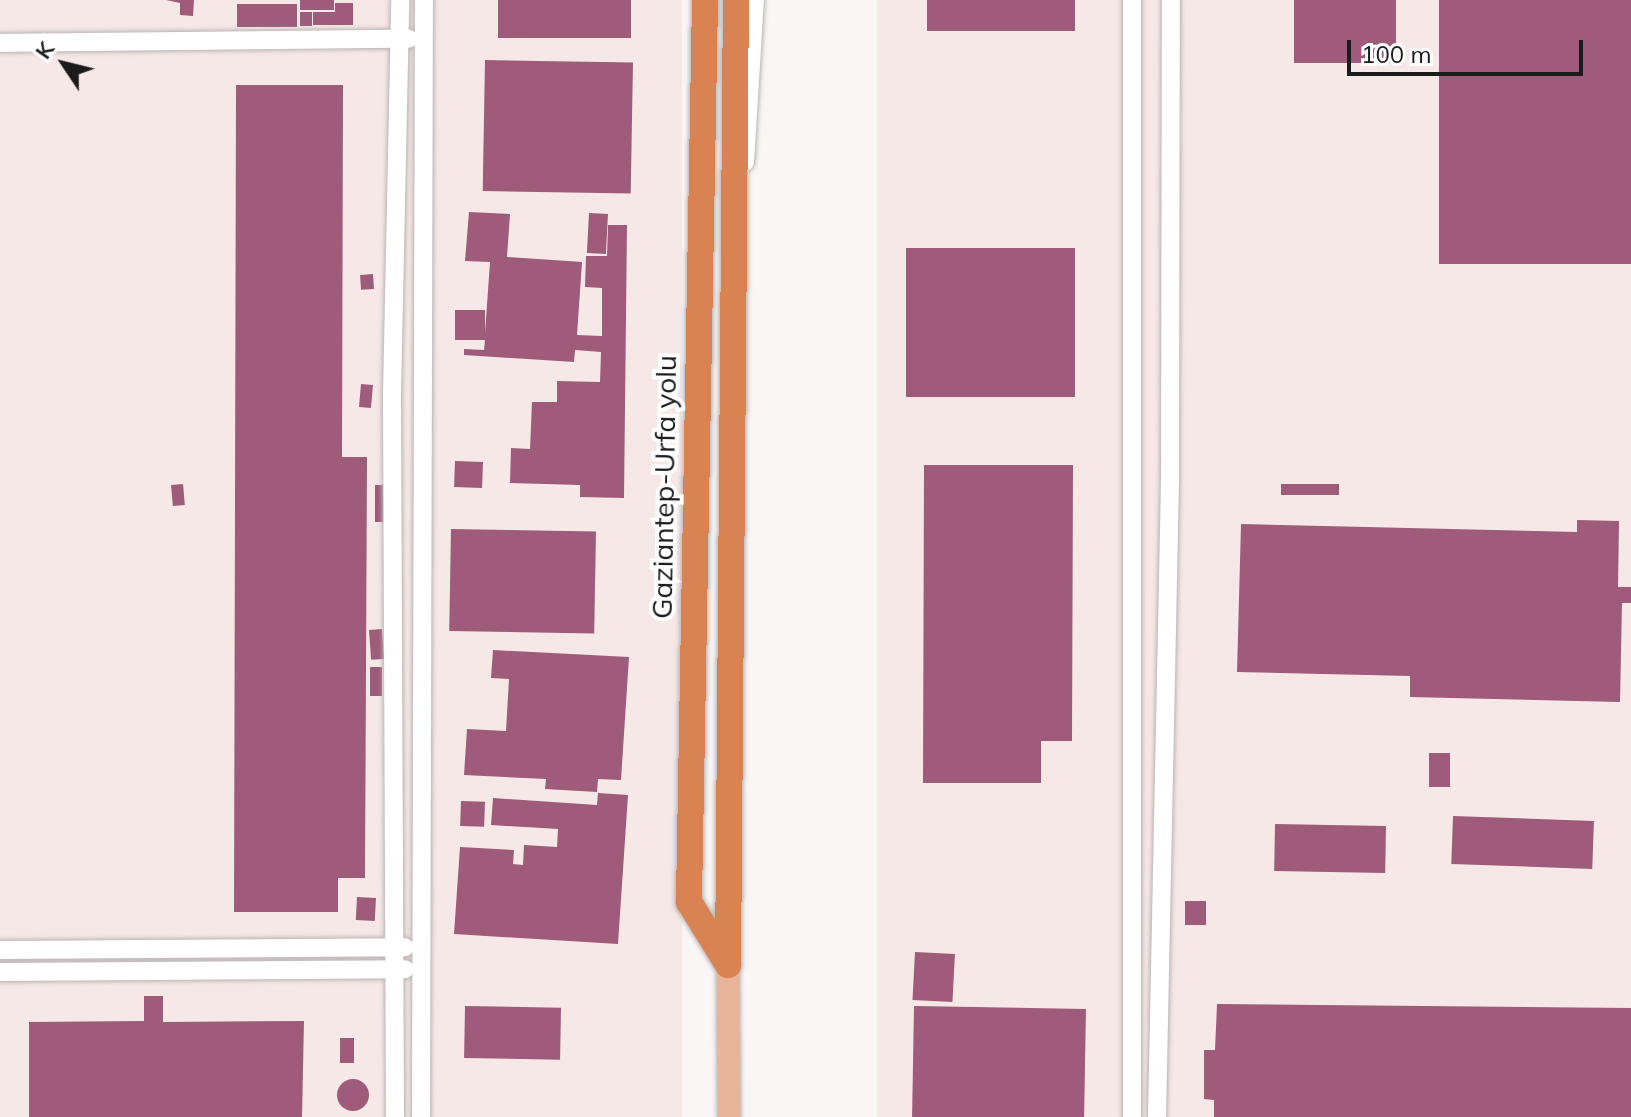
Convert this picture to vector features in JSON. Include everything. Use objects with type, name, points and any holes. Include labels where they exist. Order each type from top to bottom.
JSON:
[{"type":"highway","name":"Gaziantep-Urfa yolu","points":[[705,0],[689,902],[728,965]]},
{"type":"highway","points":[[728,965],[736,0]]},
{"type":"main road","points":[[728,965],[729,1117]]},
{"type":"street","points":[[395,1117],[392,394],[400,0]]},
{"type":"street","points":[[421,1117],[419,945],[424,0]]},
{"type":"street","points":[[696,0],[703,67]]},
{"type":"street","points":[[734,269],[752,105],[755,0]]},
{"type":"street","points":[[1132,0],[1132,1117]]},
{"type":"street","points":[[1157,1117],[1170,479],[1171,0]]},
{"type":"street","points":[[0,43],[423,39]]},
{"type":"street","points":[[0,950],[419,945]]},
{"type":"street","points":[[0,972],[420,968]]},
{"type":"shaded area","points":[[0,0],[682,0],[682,1117],[0,1117]]},
{"type":"shaded area","points":[[877,0],[1631,0],[1631,1117],[877,1117]]},
{"type":"building","points":[[166,0],[194,0],[193,16],[180,15],[180,3]]},
{"type":"building","points":[[300,0],[334,0],[334,10],[300,10]]},
{"type":"building","points":[[498,0],[631,0],[631,38],[498,38]]},
{"type":"building","points":[[927,0],[1075,0],[1075,31],[927,31]]},
{"type":"building","points":[[1294,0],[1396,0],[1396,63],[1294,63]]},
{"type":"building","points":[[1439,0],[1631,0],[1631,264],[1439,264]]},
{"type":"building","points":[[335,3],[353,3],[353,25],[313,25],[313,12],[335,12]]},
{"type":"building","points":[[237,4],[297,4],[297,27],[237,27]]},
{"type":"building","points":[[300,12],[312,12],[312,26],[300,26]]},
{"type":"building","points":[[485,60],[633,63],[631,194],[483,191]]},
{"type":"building","points":[[236,85],[343,85],[342,457],[367,457],[365,878],[338,878],[338,912],[234,912]]},
{"type":"building","points":[[469,212],[510,214],[507,257],[582,262],[577,335],[602,336],[602,288],[585,287],[586,256],[607,256],[608,225],[627,225],[624,498],[580,497],[580,485],[510,483],[511,448],[530,449],[532,402],[557,402],[557,381],[600,382],[601,352],[575,350],[574,362],[464,355],[464,349],[484,350],[485,340],[455,340],[455,310],[485,310],[485,333],[490,262],[465,261]]},
{"type":"building","points":[[589,213],[608,214],[606,254],[587,253]]},
{"type":"building","points":[[906,248],[1075,248],[1075,397],[906,397]]},
{"type":"building","points":[[373,274],[374,289],[361,290],[360,275]]},
{"type":"building","points":[[361,384],[373,385],[371,408],[359,407]]},
{"type":"building","points":[[455,461],[483,462],[482,488],[454,487]]},
{"type":"building","points":[[924,465],[1073,465],[1072,741],[1041,741],[1041,783],[923,783]]},
{"type":"building","points":[[183,484],[185,505],[173,506],[171,485]]},
{"type":"building","points":[[1281,484],[1339,484],[1339,495],[1281,495]]},
{"type":"building","points":[[375,485],[388,485],[388,522],[375,522]]},
{"type":"building","points":[[1577,520],[1619,521],[1618,587],[1631,587],[1631,603],[1622,603],[1620,702],[1410,697],[1410,676],[1237,672],[1241,524],[1577,532]]},
{"type":"building","points":[[451,529],[596,532],[594,634],[449,631]]},
{"type":"building","points":[[382,629],[384,659],[371,660],[369,630]]},
{"type":"building","points":[[493,650],[629,657],[621,780],[598,779],[597,792],[545,789],[546,779],[464,775],[467,729],[506,731],[509,679],[491,678]]},
{"type":"building","points":[[370,667],[382,667],[382,696],[370,696]]},
{"type":"building","points":[[1429,753],[1450,753],[1450,787],[1429,787]]},
{"type":"building","points":[[598,793],[628,795],[618,944],[454,934],[460,847],[514,850],[513,864],[523,865],[524,845],[557,847],[558,829],[491,825],[493,798],[597,805]]},
{"type":"building","points":[[461,801],[485,802],[484,827],[460,826]]},
{"type":"building","points":[[1453,816],[1594,821],[1592,869],[1451,864]]},
{"type":"building","points":[[1275,824],[1386,826],[1385,873],[1274,871]]},
{"type":"building","points":[[357,897],[376,898],[375,921],[356,920]]},
{"type":"building","points":[[1185,901],[1206,901],[1206,925],[1185,925]]},
{"type":"building","points":[[915,952],[955,954],[952,1002],[912,1000]]},
{"type":"building","points":[[144,996],[163,996],[163,1022],[304,1021],[302,1117],[29,1117],[29,1022],[144,1021]]},
{"type":"building","points":[[1217,1004],[1631,1008],[1631,1117],[1214,1117],[1214,1100],[1204,1099],[1204,1050],[1215,1050]]},
{"type":"building","points":[[465,1006],[561,1008],[560,1060],[464,1058]]},
{"type":"building","points":[[914,1006],[1086,1009],[1084,1117],[912,1117]]},
{"type":"building","points":[[340,1038],[354,1038],[354,1063],[340,1063]]},
{"type":"building","points":[[353,1079],[364,1084],[369,1095],[364,1106],[353,1111],[342,1106],[337,1095],[342,1084]]}]
